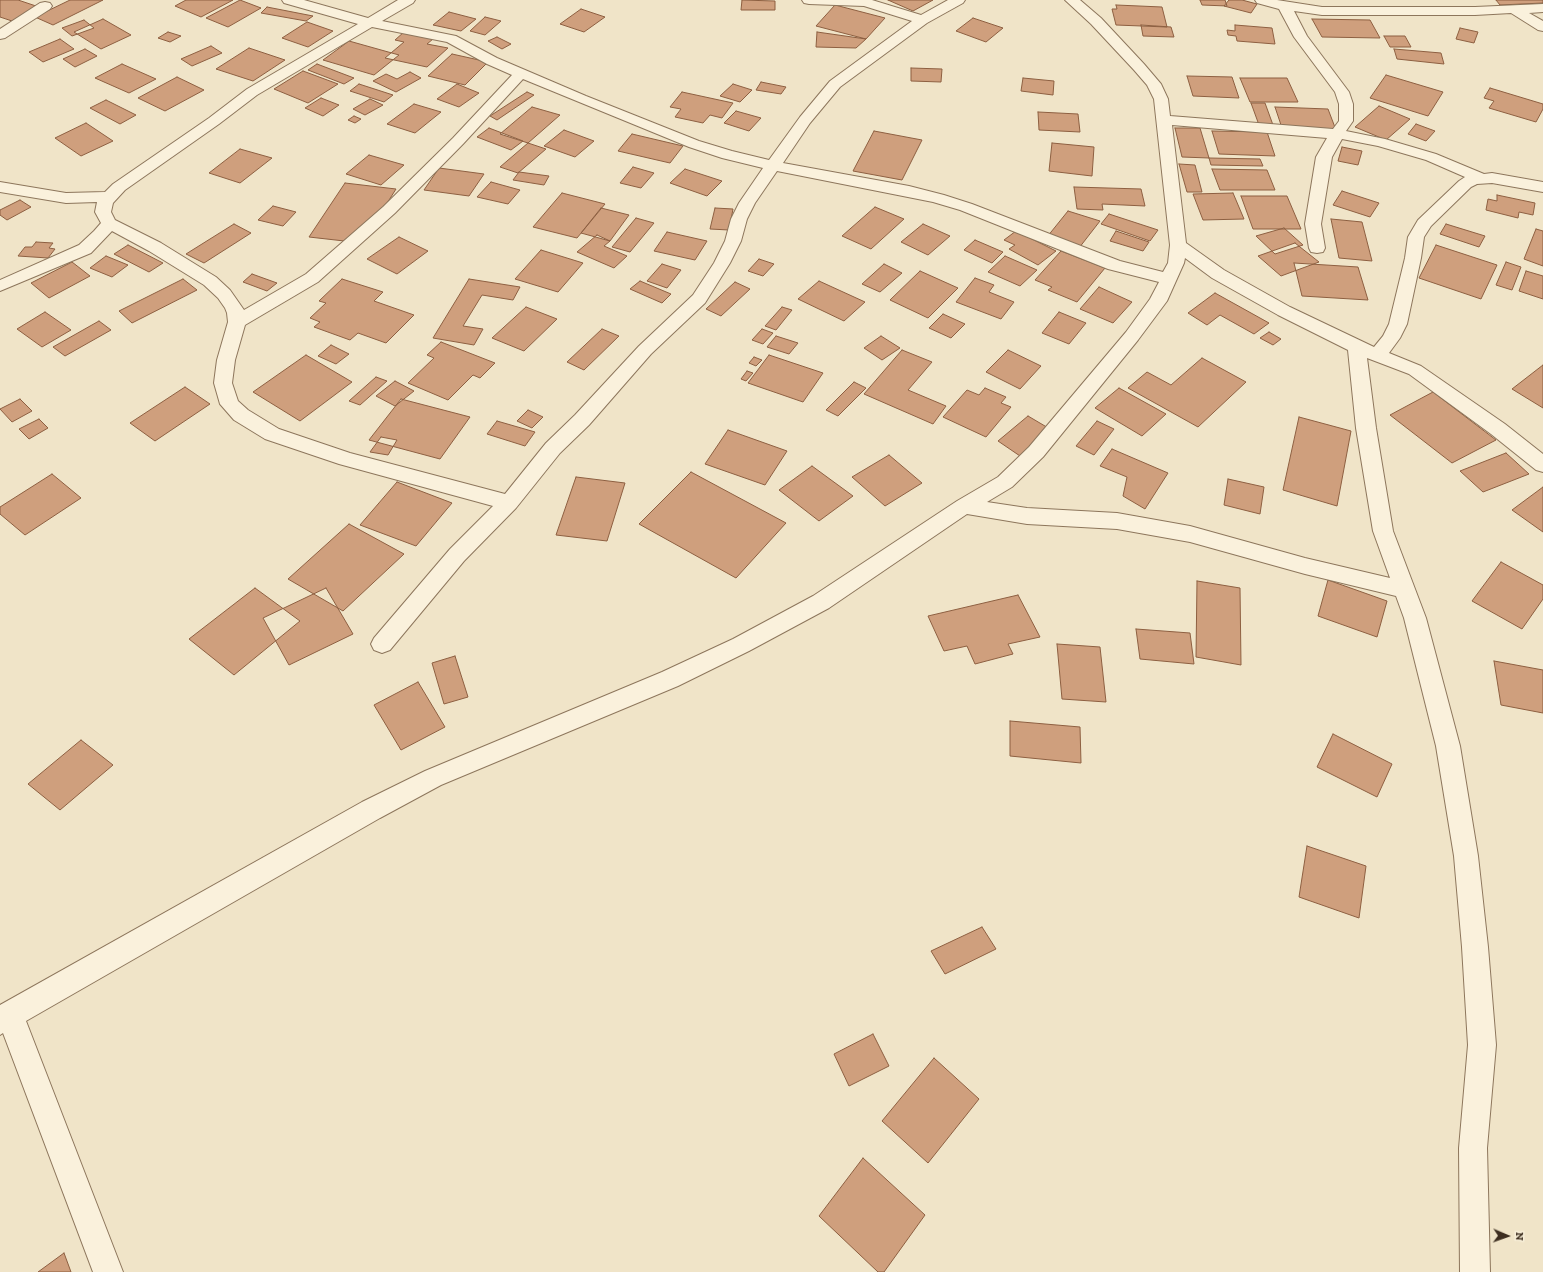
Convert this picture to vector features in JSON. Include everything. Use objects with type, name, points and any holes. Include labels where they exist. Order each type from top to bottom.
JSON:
[{"type":"street","points":[[289,0],[368,22],[451,38],[492,61],[520,74],[694,144],[774,166],[909,191],[938,198],[1114,265],[1169,279]]},
{"type":"street","points":[[408,0],[368,22],[252,92],[214,121],[119,187],[105,202],[103,212],[109,223],[155,247],[210,281],[224,294],[233,307],[236,313],[237,322],[226,360],[223,383],[229,404],[241,415],[272,434],[346,459],[509,503]]},
{"type":"street","points":[[808,0],[865,2],[922,20]]},
{"type":"street","points":[[382,644],[457,555],[509,503],[553,448],[582,420],[645,350],[699,299],[722,263],[733,241],[739,219],[747,203],[805,120],[835,84],[922,20],[958,0]]},
{"type":"street","points":[[108,1272],[5,1018],[371,810],[433,778],[670,679],[741,645],[821,602],[964,506],[1005,482],[1036,452],[1132,336],[1158,301],[1176,263],[1178,245],[1161,99],[1154,84],[1096,21],[1072,0]]},
{"type":"street","points":[[1262,0],[1284,6],[1322,10],[1418,12],[1543,8]]},
{"type":"street","points":[[0,35],[45,6]]},
{"type":"street","points":[[1284,6],[1301,37],[1342,92],[1346,104],[1346,121],[1324,157],[1313,224],[1317,248]]},
{"type":"street","points":[[1513,9],[1543,27]]},
{"type":"street","points":[[237,322],[312,278],[372,226],[458,141],[520,74]]},
{"type":"street","points":[[1164,120],[1337,134],[1380,142],[1432,157],[1480,178]]},
{"type":"street","points":[[1377,356],[1391,338],[1398,324],[1414,258],[1416,237],[1419,229],[1438,208],[1465,184],[1473,179],[1492,178],[1543,187]]},
{"type":"street","points":[[0,187],[66,198],[109,197]]},
{"type":"street","points":[[0,286],[85,249],[100,235],[109,223]]},
{"type":"street","points":[[1178,245],[1218,274],[1284,311],[1357,347],[1415,370],[1498,429],[1543,465]]},
{"type":"street","points":[[1357,347],[1366,428],[1383,531],[1415,618],[1448,746],[1466,856],[1482,1045],[1473,1148],[1475,1272]]},
{"type":"street","points":[[964,506],[1027,516],[1117,521],[1190,534],[1305,566],[1405,590]]},
{"type":"building","points":[[0,0],[18,0],[39,7],[12,21],[0,17]]},
{"type":"building","points":[[70,0],[103,0],[53,25],[35,17]]},
{"type":"building","points":[[186,0],[233,0],[201,17],[175,6]]},
{"type":"building","points":[[240,0],[261,8],[228,27],[206,18]]},
{"type":"building","points":[[742,0],[775,1],[775,10],[741,10]]},
{"type":"building","points":[[888,0],[933,0],[913,11]]},
{"type":"building","points":[[1200,0],[1225,0],[1227,6],[1202,5]]},
{"type":"building","points":[[1229,0],[1242,0],[1257,4],[1251,13],[1224,6]]},
{"type":"building","points":[[1496,0],[1543,0],[1543,3],[1500,5]]},
{"type":"building","points":[[835,5],[885,18],[866,39],[816,26]]},
{"type":"building","points":[[1116,5],[1162,7],[1167,27],[1116,25],[1112,9],[1117,9]]},
{"type":"building","points":[[267,7],[313,16],[306,21],[261,13]]},
{"type":"building","points":[[581,9],[605,17],[584,32],[560,24]]},
{"type":"building","points":[[449,12],[476,19],[461,31],[433,25]]},
{"type":"building","points":[[485,17],[501,21],[485,35],[470,31]]},
{"type":"building","points":[[973,18],[1003,28],[986,42],[956,31]]},
{"type":"building","points":[[103,19],[131,35],[101,49],[74,32]]},
{"type":"building","points":[[1312,19],[1370,20],[1380,38],[1322,37]]},
{"type":"building","points":[[84,20],[94,28],[72,36],[62,28]]},
{"type":"building","points":[[307,22],[333,31],[308,47],[282,38]]},
{"type":"building","points":[[1141,25],[1171,27],[1174,37],[1143,36]]},
{"type":"building","points":[[1235,25],[1272,28],[1275,44],[1237,41],[1236,36],[1228,35],[1227,30],[1235,31]]},
{"type":"building","points":[[1460,28],[1478,32],[1474,43],[1456,39]]},
{"type":"building","points":[[168,32],[181,36],[170,42],[158,38]]},
{"type":"building","points":[[404,32],[433,39],[427,44],[448,48],[427,67],[385,58],[404,42],[395,40]]},
{"type":"building","points":[[817,32],[866,39],[856,48],[816,47]]},
{"type":"building","points":[[1384,36],[1405,36],[1411,47],[1390,47]]},
{"type":"building","points":[[497,37],[511,44],[502,49],[488,41]]},
{"type":"building","points":[[60,39],[74,49],[43,62],[29,52]]},
{"type":"building","points":[[349,41],[399,55],[374,75],[323,60]]},
{"type":"building","points":[[211,46],[222,53],[192,66],[181,59]]},
{"type":"building","points":[[249,48],[285,60],[253,81],[216,69]]},
{"type":"building","points":[[85,49],[97,56],[75,67],[63,59]]},
{"type":"building","points":[[1394,49],[1441,53],[1444,64],[1397,59]]},
{"type":"building","points":[[452,54],[488,62],[465,85],[428,76]]},
{"type":"building","points":[[122,64],[156,79],[129,93],[95,78]]},
{"type":"building","points":[[317,64],[354,78],[344,84],[308,70]]},
{"type":"building","points":[[911,68],[942,69],[941,82],[911,81]]},
{"type":"building","points":[[303,71],[338,84],[308,103],[274,89]]},
{"type":"building","points":[[410,72],[421,78],[396,92],[373,81],[386,74],[397,79]]},
{"type":"building","points":[[1386,75],[1443,92],[1428,116],[1370,98]]},
{"type":"building","points":[[1187,76],[1232,77],[1239,98],[1193,96]]},
{"type":"building","points":[[177,77],[204,90],[165,111],[138,98]]},
{"type":"building","points":[[1023,78],[1054,81],[1053,95],[1021,91]]},
{"type":"building","points":[[1240,78],[1287,78],[1298,102],[1250,102]]},
{"type":"building","points":[[761,82],[786,87],[781,94],[756,90]]},
{"type":"building","points":[[359,84],[393,95],[384,102],[350,91]]},
{"type":"building","points":[[457,84],[479,93],[459,107],[437,99]]},
{"type":"building","points":[[733,84],[752,90],[740,102],[720,96]]},
{"type":"building","points":[[1490,88],[1543,104],[1543,109],[1536,122],[1489,108],[1494,101],[1484,98]]},
{"type":"building","points":[[527,92],[534,95],[497,120],[490,116]]},
{"type":"building","points":[[682,92],[733,103],[722,118],[710,115],[703,123],[675,117],[681,109],[670,107]]},
{"type":"building","points":[[321,98],[339,105],[323,116],[305,108]]},
{"type":"building","points":[[370,99],[383,105],[365,115],[353,109]]},
{"type":"building","points":[[106,100],[136,115],[120,124],[90,108]]},
{"type":"building","points":[[1251,103],[1265,103],[1273,125],[1259,125]]},
{"type":"building","points":[[414,104],[441,112],[415,133],[387,124]]},
{"type":"building","points":[[1379,106],[1410,119],[1386,140],[1355,127]]},
{"type":"building","points":[[532,107],[560,115],[528,143],[500,134]]},
{"type":"building","points":[[1275,107],[1328,109],[1336,130],[1282,128]]},
{"type":"building","points":[[736,111],[761,118],[749,131],[724,123]]},
{"type":"building","points":[[1038,112],[1078,114],[1080,132],[1039,130]]},
{"type":"building","points":[[354,116],[361,119],[355,123],[348,120]]},
{"type":"building","points":[[86,123],[113,141],[81,156],[55,138]]},
{"type":"building","points":[[1416,124],[1435,131],[1426,141],[1408,134]]},
{"type":"building","points":[[489,128],[523,141],[511,150],[477,137]]},
{"type":"building","points":[[1175,128],[1200,128],[1209,158],[1182,157]]},
{"type":"building","points":[[564,130],[594,141],[575,157],[544,146]]},
{"type":"building","points":[[874,131],[922,140],[902,180],[853,171]]},
{"type":"building","points":[[1212,131],[1267,132],[1275,156],[1219,154]]},
{"type":"building","points":[[632,134],[683,146],[670,163],[618,151]]},
{"type":"building","points":[[528,143],[546,149],[518,173],[500,167]]},
{"type":"building","points":[[1052,143],[1094,147],[1092,176],[1049,171]]},
{"type":"building","points":[[1342,147],[1362,151],[1358,165],[1338,161]]},
{"type":"building","points":[[240,149],[272,158],[240,183],[209,173]]},
{"type":"building","points":[[369,155],[404,165],[381,185],[346,174]]},
{"type":"building","points":[[1209,158],[1260,159],[1263,166],[1211,165]]},
{"type":"building","points":[[1179,164],[1195,165],[1202,192],[1187,192]]},
{"type":"building","points":[[633,167],[654,173],[641,188],[620,183]]},
{"type":"building","points":[[439,168],[484,174],[469,196],[424,190]]},
{"type":"building","points":[[685,169],[722,181],[707,196],[670,183]]},
{"type":"building","points":[[1212,169],[1267,170],[1275,190],[1220,190]]},
{"type":"building","points":[[519,172],[549,176],[544,185],[513,180]]},
{"type":"building","points":[[491,182],[520,190],[508,204],[477,197]]},
{"type":"building","points":[[345,183],[396,189],[362,243],[309,237]]},
{"type":"building","points":[[1074,187],[1141,189],[1145,206],[1102,204],[1103,210],[1077,209]]},
{"type":"building","points":[[1342,191],[1379,203],[1370,217],[1333,205]]},
{"type":"building","points":[[562,193],[605,204],[577,238],[533,227]]},
{"type":"building","points":[[1233,193],[1244,219],[1203,220],[1193,194]]},
{"type":"building","points":[[1497,195],[1535,203],[1533,215],[1519,212],[1518,218],[1486,210],[1488,199],[1497,201]]},
{"type":"building","points":[[1241,196],[1287,196],[1301,229],[1253,229]]},
{"type":"building","points":[[20,200],[31,207],[7,220],[0,215],[0,210]]},
{"type":"building","points":[[273,206],[296,212],[283,226],[258,220]]},
{"type":"building","points":[[875,207],[904,219],[871,249],[842,236]]},
{"type":"building","points":[[601,208],[629,215],[610,241],[581,233]]},
{"type":"building","points":[[715,208],[733,209],[729,230],[710,229]]},
{"type":"building","points":[[1068,211],[1100,221],[1079,248],[1047,237]]},
{"type":"building","points":[[1109,214],[1158,230],[1150,241],[1101,224]]},
{"type":"building","points":[[636,218],[654,223],[630,252],[612,247]]},
{"type":"building","points":[[1331,219],[1362,222],[1372,261],[1339,258]]},
{"type":"building","points":[[234,224],[251,233],[204,263],[186,254]]},
{"type":"building","points":[[923,224],[950,236],[928,255],[901,242]]},
{"type":"building","points":[[1446,224],[1485,236],[1479,247],[1440,234]]},
{"type":"building","points":[[1284,228],[1303,245],[1275,254],[1256,236]]},
{"type":"building","points":[[1536,229],[1543,231],[1543,266],[1524,259]]},
{"type":"building","points":[[1016,231],[1056,251],[1038,265],[1009,249],[1015,245],[1004,240]]},
{"type":"building","points":[[1116,231],[1149,242],[1143,251],[1110,241]]},
{"type":"building","points":[[667,232],[707,241],[695,260],[654,251]]},
{"type":"building","points":[[597,235],[610,241],[604,246],[627,256],[614,268],[577,252]]},
{"type":"building","points":[[399,237],[428,251],[397,274],[367,259]]},
{"type":"building","points":[[975,240],[1003,252],[992,263],[964,250]]},
{"type":"building","points":[[36,242],[53,243],[49,248],[55,249],[48,258],[18,256],[25,247],[32,247]]},
{"type":"building","points":[[1295,243],[1319,262],[1281,276],[1258,256]]},
{"type":"building","points":[[128,245],[163,263],[149,272],[114,254]]},
{"type":"building","points":[[1436,245],[1497,265],[1481,299],[1419,278]]},
{"type":"building","points":[[541,250],[583,263],[558,292],[515,279]]},
{"type":"building","points":[[1061,251],[1105,268],[1077,302],[1048,290],[1052,287],[1035,280]]},
{"type":"building","points":[[106,256],[128,265],[112,277],[90,268]]},
{"type":"building","points":[[1005,256],[1037,270],[1020,286],[988,272]]},
{"type":"building","points":[[759,259],[774,264],[763,276],[748,271]]},
{"type":"building","points":[[72,262],[90,276],[49,298],[31,283]]},
{"type":"building","points":[[1506,262],[1521,267],[1512,290],[1496,285]]},
{"type":"building","points":[[1294,263],[1358,267],[1368,300],[1302,296]]},
{"type":"building","points":[[662,264],[681,270],[667,288],[647,281]]},
{"type":"building","points":[[884,264],[902,273],[880,292],[862,284]]},
{"type":"building","points":[[920,271],[958,288],[928,318],[890,300]]},
{"type":"building","points":[[1526,271],[1543,276],[1543,299],[1519,291]]},
{"type":"building","points":[[252,274],[277,283],[267,291],[243,282]]},
{"type":"building","points":[[975,278],[994,285],[989,292],[1014,302],[1001,319],[956,302]]},
{"type":"building","points":[[183,279],[197,290],[132,323],[119,311]]},
{"type":"building","points":[[342,279],[383,292],[374,301],[414,315],[386,343],[358,333],[350,340],[314,327],[320,322],[310,318],[326,303],[319,301]]},
{"type":"building","points":[[469,279],[520,287],[513,300],[482,295],[463,326],[483,329],[474,345],[433,338]]},
{"type":"building","points":[[640,281],[671,294],[662,303],[630,289]]},
{"type":"building","points":[[819,281],[865,302],[844,321],[798,299]]},
{"type":"building","points":[[735,282],[750,289],[721,316],[706,309]]},
{"type":"building","points":[[1099,287],[1132,302],[1113,323],[1080,309]]},
{"type":"building","points":[[1215,293],[1269,323],[1254,334],[1220,315],[1207,325],[1188,313]]},
{"type":"building","points":[[526,307],[557,319],[524,351],[492,338]]},
{"type":"building","points":[[782,307],[792,310],[776,330],[765,326]]},
{"type":"building","points":[[45,312],[71,330],[42,347],[17,329]]},
{"type":"building","points":[[1059,312],[1086,323],[1069,344],[1042,333]]},
{"type":"building","points":[[943,314],[965,324],[951,338],[929,328]]},
{"type":"building","points":[[99,321],[111,330],[65,356],[53,347]]},
{"type":"building","points":[[602,329],[619,336],[584,370],[567,362]]},
{"type":"building","points":[[762,329],[773,333],[763,344],[752,340]]},
{"type":"building","points":[[1269,332],[1281,339],[1273,345],[1260,338]]},
{"type":"building","points":[[776,336],[798,343],[789,354],[767,347]]},
{"type":"building","points":[[881,336],[900,348],[882,360],[864,348]]},
{"type":"building","points":[[441,342],[495,363],[480,378],[473,375],[448,400],[408,383],[434,358],[427,355]]},
{"type":"building","points":[[331,345],[349,354],[336,364],[318,356]]},
{"type":"building","points":[[902,350],[932,362],[908,390],[946,406],[933,424],[864,394]]},
{"type":"building","points":[[1008,350],[1041,366],[1020,389],[986,372]]},
{"type":"building","points":[[306,355],[352,382],[300,421],[253,392]]},
{"type":"building","points":[[769,355],[823,373],[803,402],[748,383]]},
{"type":"building","points":[[754,357],[762,360],[756,366],[749,363]]},
{"type":"building","points":[[1202,358],[1246,382],[1198,427],[1128,388],[1147,372],[1171,385]]},
{"type":"building","points":[[1543,365],[1543,408],[1512,389]]},
{"type":"building","points":[[747,371],[753,373],[746,381],[741,379]]},
{"type":"building","points":[[376,377],[387,381],[360,405],[349,401]]},
{"type":"building","points":[[395,381],[414,391],[395,406],[376,396]]},
{"type":"building","points":[[854,382],[866,388],[838,416],[826,410]]},
{"type":"building","points":[[185,387],[210,404],[155,441],[130,423]]},
{"type":"building","points":[[985,388],[1006,397],[1001,403],[1011,407],[986,437],[943,417],[967,390],[979,395]]},
{"type":"building","points":[[1119,388],[1166,414],[1142,436],[1095,408]]},
{"type":"building","points":[[1433,392],[1496,440],[1452,463],[1390,415]]},
{"type":"building","points":[[20,399],[32,411],[12,422],[0,409]]},
{"type":"building","points":[[401,399],[470,417],[440,459],[369,440]]},
{"type":"building","points":[[528,410],[543,417],[532,428],[517,421]]},
{"type":"building","points":[[1028,416],[1050,429],[1020,456],[998,441]]},
{"type":"building","points":[[1299,417],[1351,431],[1337,506],[1283,490]]},
{"type":"building","points":[[39,419],[48,428],[29,439],[19,429]]},
{"type":"building","points":[[497,421],[535,432],[525,446],[487,434]]},
{"type":"building","points":[[1097,421],[1114,429],[1094,455],[1076,446]]},
{"type":"building","points":[[728,430],[787,451],[765,485],[705,464]]},
{"type":"building","points":[[381,437],[397,440],[388,455],[370,452]]},
{"type":"building","points":[[1112,449],[1168,473],[1145,509],[1123,496],[1127,477],[1100,466]]},
{"type":"building","points":[[1506,453],[1529,474],[1483,492],[1460,471]]},
{"type":"building","points":[[889,455],[922,483],[885,506],[852,477]]},
{"type":"building","points":[[812,466],[853,496],[819,521],[779,490]]},
{"type":"building","points":[[691,472],[786,523],[736,578],[639,524]]},
{"type":"building","points":[[52,474],[81,498],[25,535],[0,514],[0,507]]},
{"type":"building","points":[[576,477],[625,483],[607,541],[556,535]]},
{"type":"building","points":[[1228,479],[1264,487],[1260,514],[1224,505]]},
{"type":"building","points":[[397,482],[452,503],[416,546],[360,525]]},
{"type":"building","points":[[1543,487],[1543,532],[1512,510]]},
{"type":"building","points":[[349,524],[404,554],[343,611],[288,579]]},
{"type":"building","points":[[1501,562],[1543,585],[1543,599],[1522,629],[1472,601]]},
{"type":"building","points":[[1328,580],[1387,601],[1377,637],[1318,616]]},
{"type":"building","points":[[1197,581],[1240,588],[1241,665],[1196,657]]},
{"type":"building","points":[[255,588],[300,621],[234,675],[189,639]]},
{"type":"building","points":[[326,588],[353,634],[289,665],[263,618]]},
{"type":"building","points":[[1018,595],[1040,637],[1008,644],[1013,654],[975,664],[967,646],[944,651],[928,616]]},
{"type":"building","points":[[1136,629],[1190,633],[1194,664],[1140,659]]},
{"type":"building","points":[[1057,644],[1100,647],[1106,702],[1062,699]]},
{"type":"building","points":[[455,656],[468,697],[444,704],[432,663]]},
{"type":"building","points":[[1494,661],[1543,670],[1543,713],[1501,705]]},
{"type":"building","points":[[418,682],[445,727],[401,750],[374,705]]},
{"type":"building","points":[[1010,721],[1080,727],[1081,763],[1010,756]]},
{"type":"building","points":[[1333,734],[1392,764],[1377,797],[1317,767]]},
{"type":"building","points":[[81,740],[113,765],[60,810],[28,784]]},
{"type":"building","points":[[1307,846],[1366,866],[1359,918],[1299,897]]},
{"type":"building","points":[[982,927],[996,949],[945,974],[931,951]]},
{"type":"building","points":[[873,1034],[889,1066],[849,1086],[834,1054]]},
{"type":"building","points":[[934,1058],[979,1099],[928,1163],[882,1121]]},
{"type":"building","points":[[863,1158],[925,1215],[884,1272],[878,1272],[819,1216]]},
{"type":"building","points":[[64,1253],[71,1272],[38,1272]]}]
